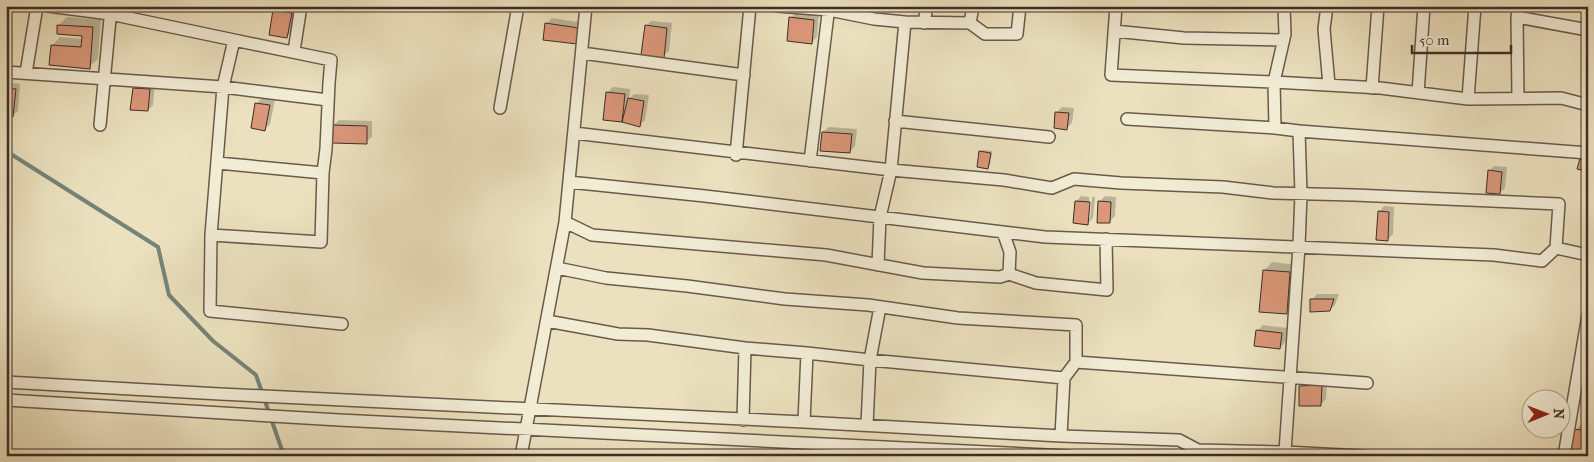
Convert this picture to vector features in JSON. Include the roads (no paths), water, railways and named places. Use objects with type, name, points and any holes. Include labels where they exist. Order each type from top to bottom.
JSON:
[{"type":"street","points":[[26,73],[37,6]]},
{"type":"street","points":[[48,6],[111,10],[234,40],[332,60],[326,149],[322,174],[321,242],[211,235]]},
{"type":"street","points":[[294,51],[301,6]]},
{"type":"street","points":[[500,108],[518,6]]},
{"type":"street","points":[[521,456],[565,222],[586,6]]},
{"type":"street","points":[[736,154],[750,6]]},
{"type":"street","points":[[781,6],[829,8],[874,19],[905,22],[970,23],[985,34],[1017,34],[1020,6]]},
{"type":"street","points":[[874,19],[876,6]]},
{"type":"street","points":[[924,23],[926,6]]},
{"type":"street","points":[[970,23],[973,6]]},
{"type":"street","points":[[1116,6],[1111,75],[1329,85],[1468,99],[1561,98],[1588,105]]},
{"type":"street","points":[[1275,128],[1274,82],[1283,40],[1284,6]]},
{"type":"street","points":[[1327,6],[1324,29],[1329,85]]},
{"type":"street","points":[[1372,88],[1378,6]]},
{"type":"street","points":[[1418,93],[1424,6]]},
{"type":"street","points":[[1468,99],[1474,6]]},
{"type":"street","points":[[810,161],[829,8]]},
{"type":"street","points":[[100,125],[111,10]]},
{"type":"street","points":[[1518,98],[1518,11],[1588,30]]},
{"type":"street","points":[[878,265],[880,217],[891,170],[905,22]]},
{"type":"street","points":[[1114,31],[1184,38],[1283,40]]},
{"type":"street","points":[[234,40],[223,87],[211,235],[210,311],[342,324]]},
{"type":"street","points":[[582,53],[744,76]]},
{"type":"street","points":[[6,72],[223,87],[328,100]]},
{"type":"street","points":[[1127,119],[1275,128],[1588,153]]},
{"type":"street","points":[[895,121],[1049,137]]},
{"type":"street","points":[[1284,454],[1302,194],[1299,131]]},
{"type":"street","points":[[569,182],[1045,237],[1494,255],[1542,261],[1556,248],[1559,204],[1354,195],[1273,194],[1223,187],[1074,179],[1052,188],[1004,180],[736,154],[574,133]]},
{"type":"street","points":[[218,163],[322,174]]},
{"type":"street","points":[[565,222],[592,235],[826,255],[923,273],[1000,277],[1009,274],[1036,283],[1107,290],[1106,239]]},
{"type":"street","points":[[1003,232],[1010,252],[1009,274]]},
{"type":"street","points":[[1556,248],[1588,255]]},
{"type":"street","points":[[557,268],[606,278],[786,299],[880,307],[958,318],[1076,325],[1076,362],[1064,378],[1061,436]]},
{"type":"street","points":[[867,425],[870,360],[880,307]]},
{"type":"street","points":[[1564,456],[1588,315]]},
{"type":"street","points":[[547,321],[618,334],[648,334],[745,348],[1064,378]]},
{"type":"street","points":[[744,420],[745,348]]},
{"type":"street","points":[[804,422],[807,353]]},
{"type":"street","points":[[1076,362],[1367,383]]},
{"type":"street","points":[[6,382],[1061,436],[1179,440],[1204,452]]},
{"type":"street","points":[[6,400],[276,416],[1068,456]]},
{"type":"street","points":[[1184,456],[1204,452],[1362,456]]},
{"type":"waterway","points":[[6,151],[158,247],[169,295],[213,341],[256,375],[284,456]]}]
